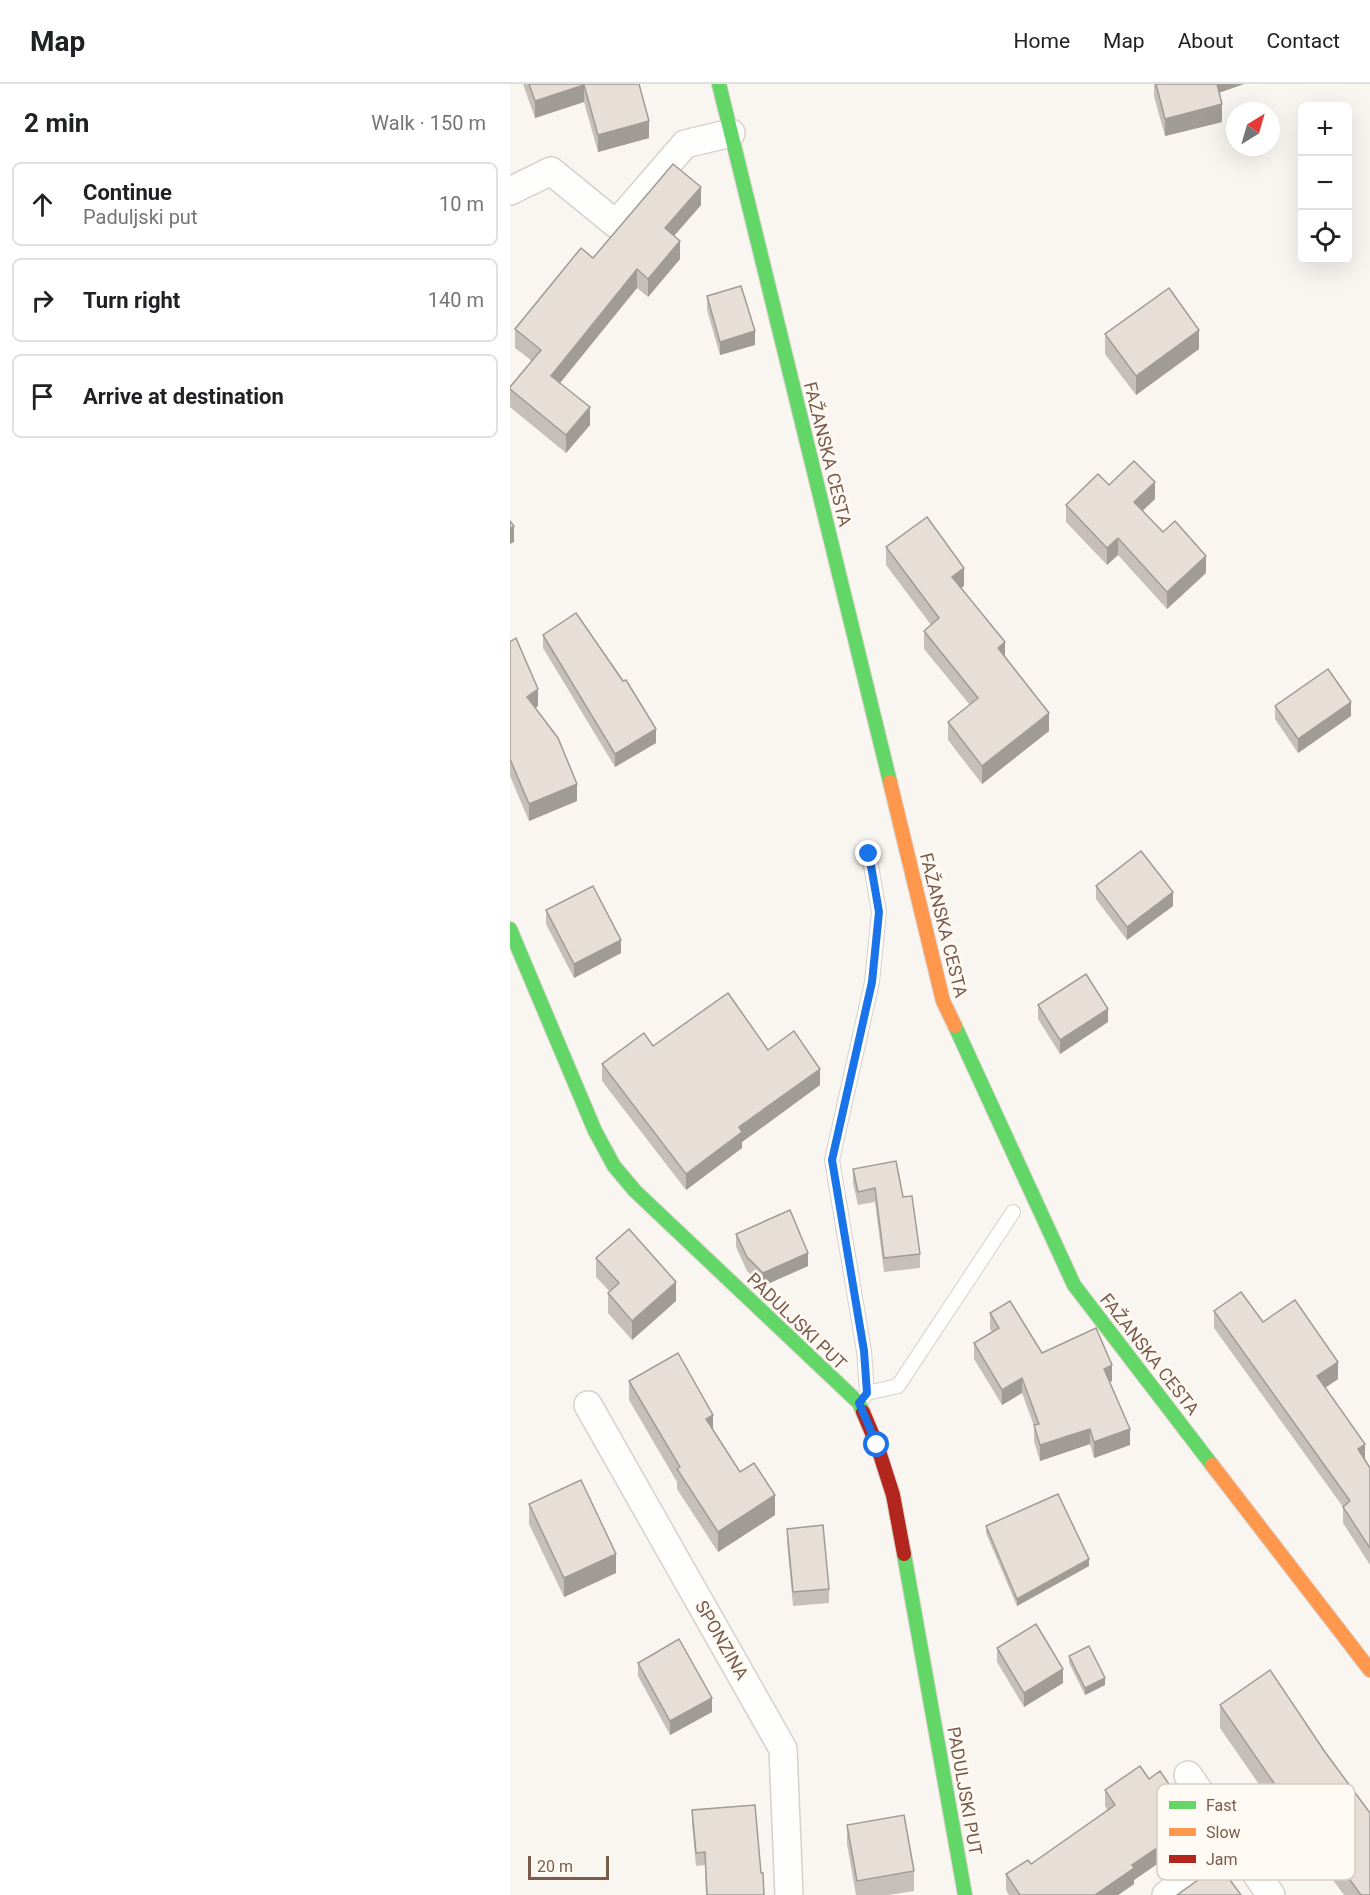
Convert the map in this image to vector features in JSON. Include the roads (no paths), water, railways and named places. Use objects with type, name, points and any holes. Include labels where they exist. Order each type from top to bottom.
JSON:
[{"type":"main road","name":"FAŽANSKA CESTA","points":[[719,84],[944,1001],[1074,1285],[1370,1670]]},
{"type":"main road","name":"PADULJSKI PUT","points":[[510,929],[594,1131],[614,1166],[635,1191],[863,1398],[893,1495],[965,1895]]},
{"type":"street","points":[[510,191],[551,171],[616,224],[686,144],[731,133]]},
{"type":"street","name":"SPONZINA","points":[[588,1405],[783,1749],[789,1895]]},
{"type":"street","points":[[1188,1775],[1194,1784]]},
{"type":"street","points":[[1166,1895],[1187,1880]]},
{"type":"street","points":[[1260,1880],[1271,1895]]},
{"type":"lane","points":[[869,854],[879,912],[872,982],[832,1160],[864,1351],[863,1398],[898,1386],[1013,1212]]}]
